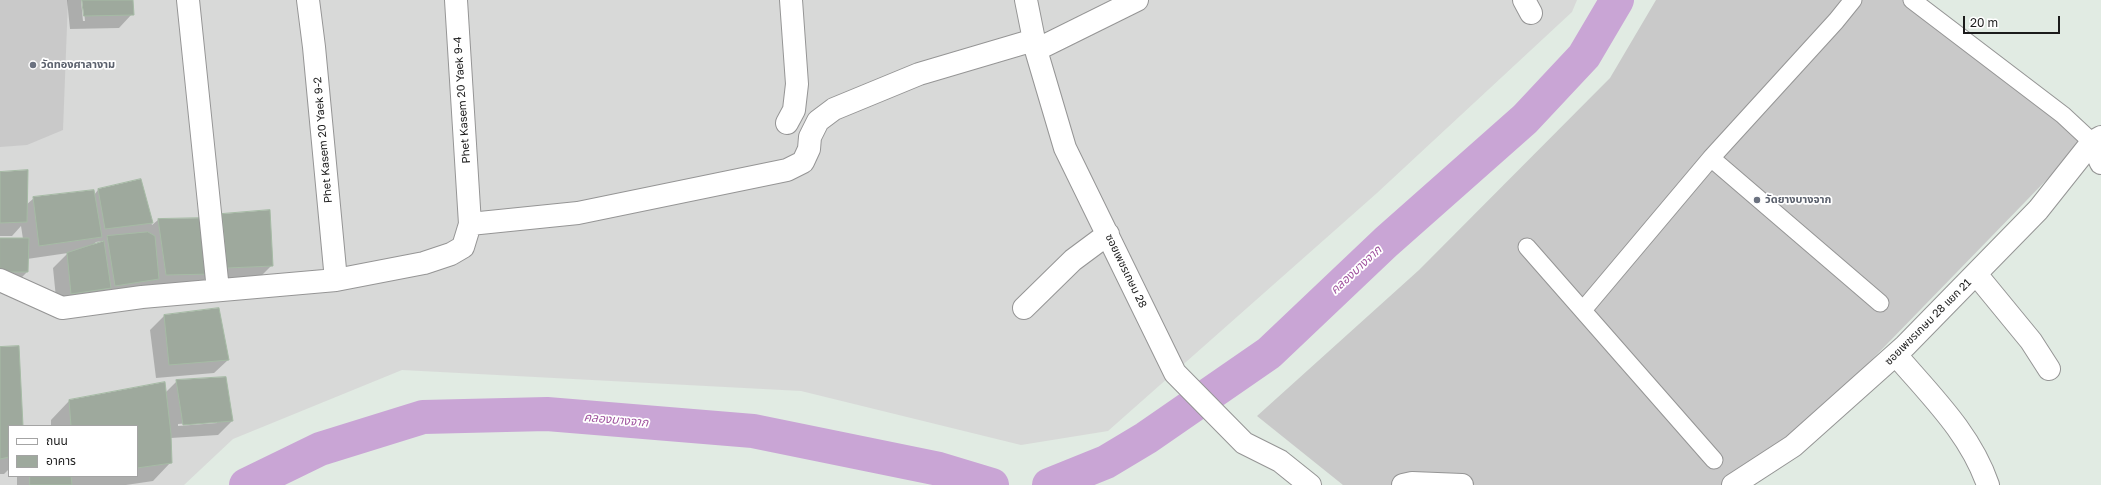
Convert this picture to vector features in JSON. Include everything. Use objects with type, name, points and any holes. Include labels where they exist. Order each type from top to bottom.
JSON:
[{"type":"street","points":[[188,0],[218,290]]},
{"type":"street","name":"Phet Kasem 20 Yaek 9-2","points":[[308,0],[314,47],[336,280]]},
{"type":"street","name":"Phet Kasem 20 Yaek 9-4","points":[[456,0],[470,224]]},
{"type":"street","points":[[787,123],[794,110],[797,84],[791,0]]},
{"type":"street","name":"ซอยเพชรเกษม 28","points":[[1026,0],[1035,45],[1065,148],[1175,373],[1244,443],[1280,461],[1310,485]]},
{"type":"street","points":[[0,280],[62,308],[142,297],[336,280],[424,263],[451,254],[463,247],[470,224],[578,213],[787,170],[803,162],[809,149],[810,137],[818,121],[834,108],[919,74],[1035,45],[1137,0]]},
{"type":"street","points":[[2096,140],[2101,163]]},
{"type":"street","name":"ซอยเพชรเกษม 28 แยก 21","points":[[1746,482],[1793,446],[1896,355],[2038,210],[2096,140]]},
{"type":"street","points":[[1024,308],[1073,260],[1108,234]]},
{"type":"street","points":[[1976,274],[2021,329],[2049,368]]},
{"type":"street","points":[[1896,355],[1958,427],[1980,462],[1988,485]]},
{"type":"street","points":[[1403,485],[1412,483],[1462,485]]},
{"type":"lane","points":[[1583,310],[1710,158],[1836,21],[1853,0]]},
{"type":"lane","points":[[1912,0],[2096,140]]},
{"type":"lane","points":[[1710,158],[1880,303]]},
{"type":"lane","points":[[1527,247],[1714,460]]},
{"type":"shaded area","points":[[0,0],[1577,0],[1572,12],[1377,193],[1108,431],[1021,445],[801,391],[402,370],[233,439],[184,485],[0,485]]},
{"type":"shaded area","name":"วัดทองศาลางาม","points":[[0,0],[68,0],[63,130],[27,145],[0,147]]},
{"type":"shaded area","name":"วัดยางบางจาก","points":[[1656,0],[1911,0],[2094,131],[1750,485],[1343,485],[1257,416],[1419,270],[1610,78]]},
{"type":"building","points":[[82,0],[133,0],[134,15],[84,16]]},
{"type":"building","points":[[28,170],[27,222],[0,223],[0,172]]},
{"type":"building","points":[[141,179],[153,223],[105,229],[98,189]]},
{"type":"building","points":[[94,190],[102,237],[39,246],[33,197]]},
{"type":"building","points":[[270,210],[273,266],[227,268],[222,214]]},
{"type":"building","points":[[206,218],[212,274],[166,275],[158,219]]},
{"type":"building","points":[[148,232],[155,236],[159,279],[115,286],[107,236]]},
{"type":"building","points":[[0,238],[29,238],[28,272],[0,272]]},
{"type":"building","points":[[104,241],[111,288],[71,294],[67,253]]},
{"type":"building","points":[[219,308],[229,360],[169,365],[164,315]]},
{"type":"building","points":[[19,346],[23,425],[8,425],[8,457],[0,459],[0,347]]},
{"type":"building","points":[[226,377],[233,421],[183,425],[176,380]]},
{"type":"building","points":[[165,382],[171,434],[172,463],[138,468],[138,425],[71,425],[69,400]]},
{"type":"building","points":[[30,477],[71,477],[72,485],[30,485]]},
{"type":"waterway","name":"คลองบางจาก","points":[[1049,485],[1106,462],[1146,438],[1269,353],[1386,242],[1525,119],[1584,56],[1617,0]]},
{"type":"waterway","name":"คลองบางจาก","points":[[246,485],[320,449],[423,417],[547,414],[753,431],[939,469],[992,485]]},
{"type":"place","name":"วัดทองศาลางาม","points":[[33,65]]},
{"type":"place","name":"วัดยางบางจาก","points":[[1757,200]]}]
